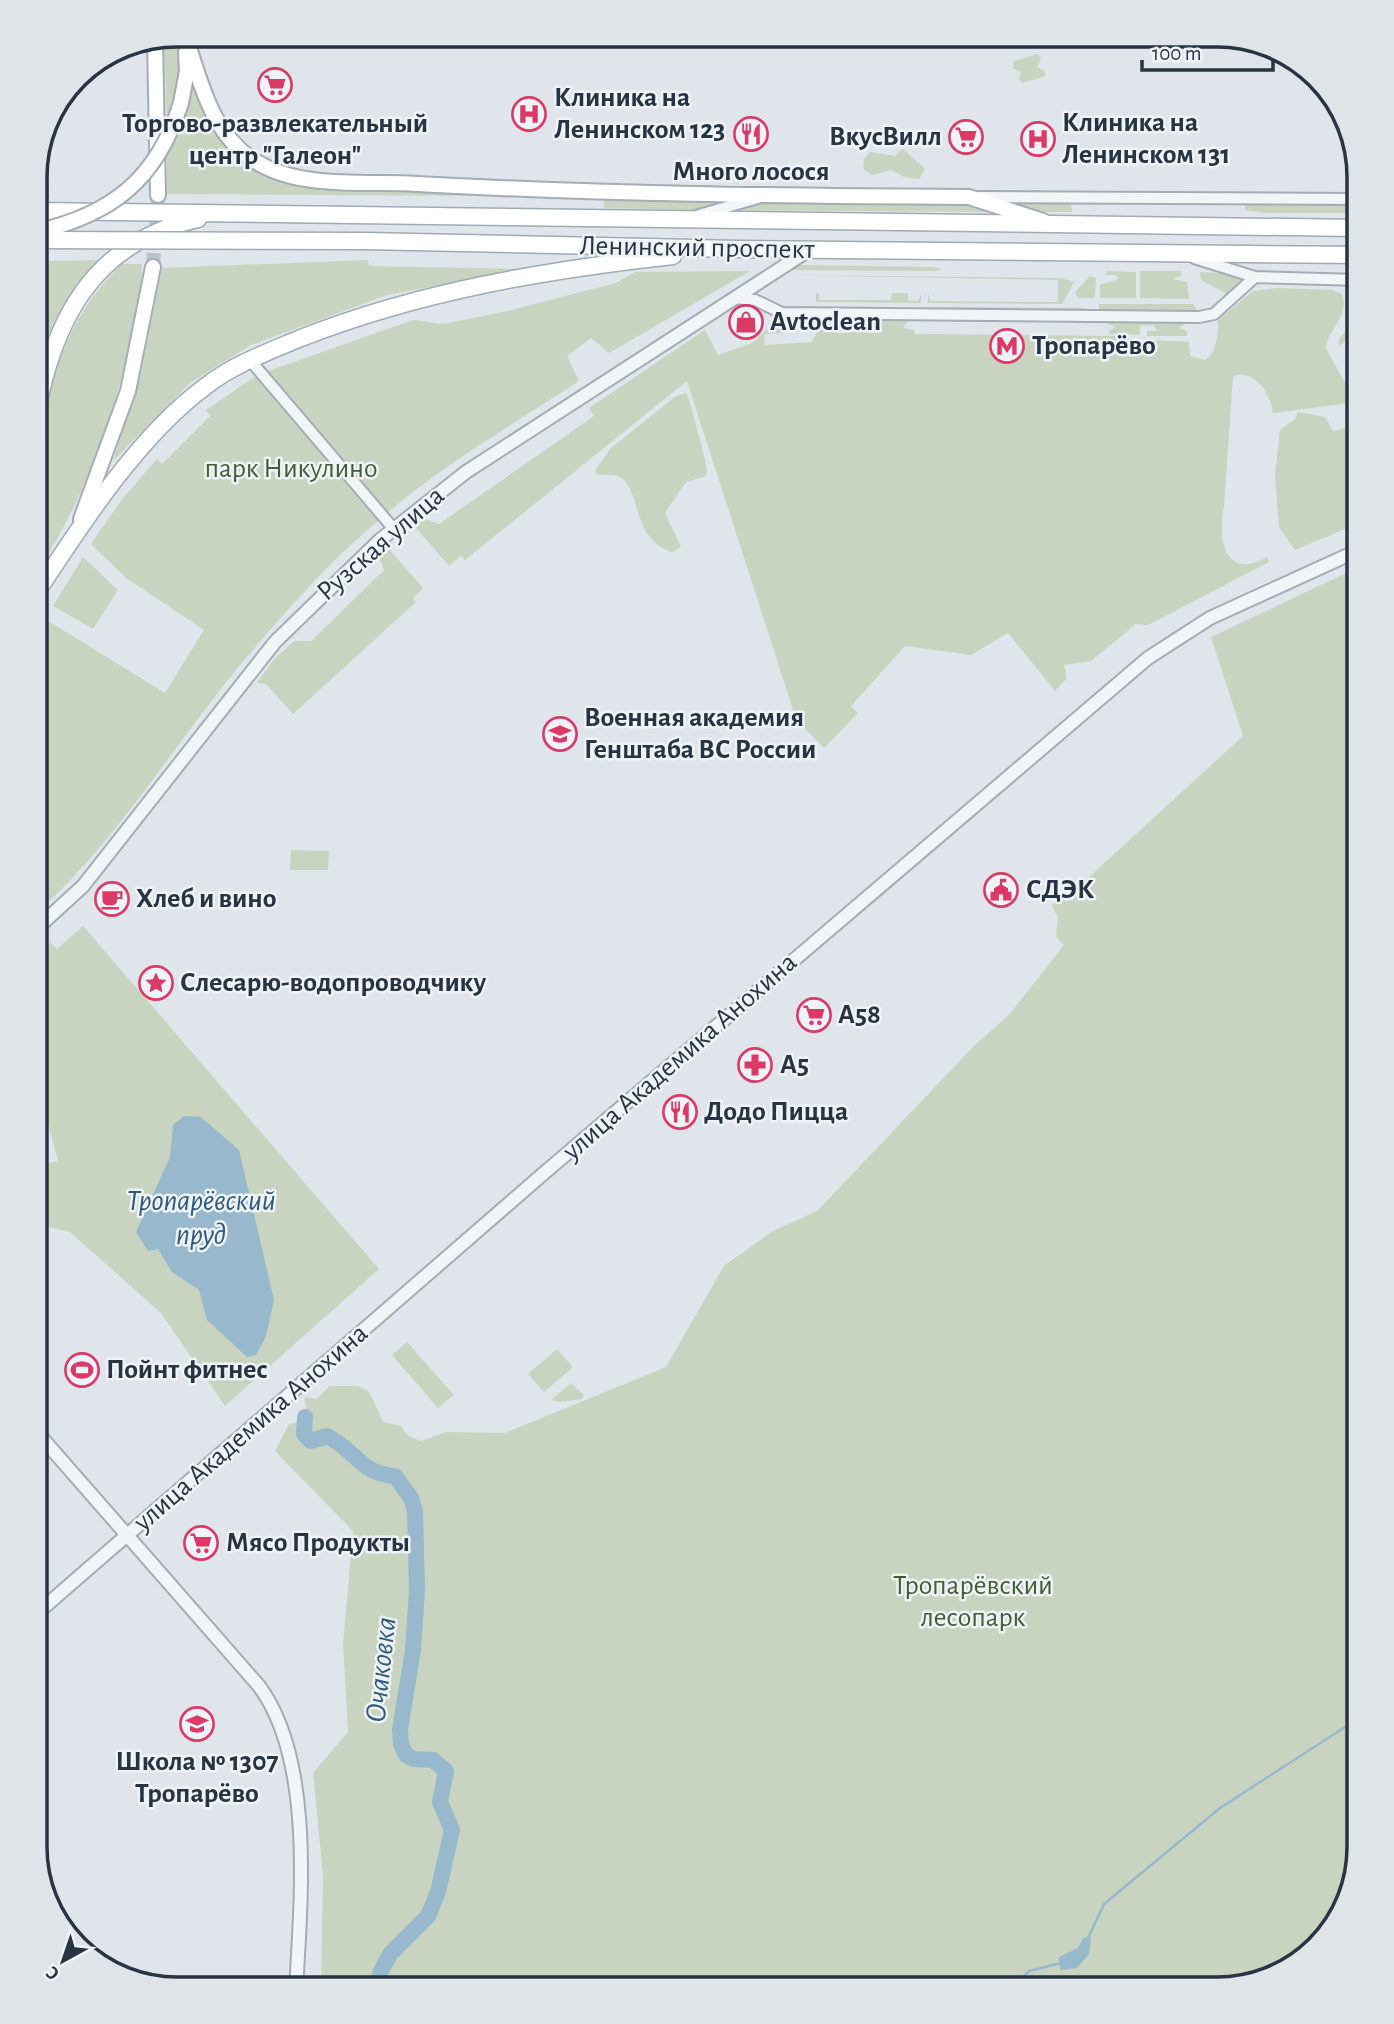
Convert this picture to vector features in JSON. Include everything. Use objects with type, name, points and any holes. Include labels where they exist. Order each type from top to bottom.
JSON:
[{"type":"main road","points":[[48,228],[97,213],[134,186],[159,154],[181,103],[187,71],[185,47]]},
{"type":"main road","points":[[188,47],[207,102],[225,135],[251,159],[286,175],[487,188],[969,197],[1053,224]]},
{"type":"main road","points":[[155,49],[158,195]]},
{"type":"main road","name":"Ленинский проспект","points":[[48,211],[1347,228]]},
{"type":"main road","points":[[48,365],[52,347],[75,305],[104,268],[125,250],[156,232],[224,213]]},
{"type":"main road","name":"Ленинский проспект","points":[[48,246],[365,241],[809,250],[1347,255]]},
{"type":"main road","points":[[48,576],[73,537],[120,476],[176,412],[205,386],[250,360],[366,314],[421,298],[575,267],[738,249]]},
{"type":"main road","points":[[73,537],[124,401],[153,267]]},
{"type":"street","points":[[687,219],[774,193]]},
{"type":"street","points":[[969,197],[1347,199]]},
{"type":"street","name":"Рузская улица","points":[[48,918],[83,886],[275,642],[340,576],[393,528],[457,478],[809,250]]},
{"type":"street","points":[[1171,252],[1255,277],[1347,280]]},
{"type":"street","points":[[734,298],[755,300],[782,313],[1199,317],[1213,314],[1255,277]]},
{"type":"street","points":[[250,360],[393,528]]},
{"type":"street","name":"улица Академика Анохина","points":[[47,1604],[1148,657],[1210,618],[1347,555]]},
{"type":"street","points":[[47,1444],[259,1686],[273,1710],[294,1778],[300,1822],[302,1882],[297,1976]]},
{"type":"green space","points":[[177,47],[180,79],[167,122],[164,48]]},
{"type":"green space","points":[[1038,54],[1041,59],[1037,67],[1044,70],[1046,76],[1022,83],[1019,79],[1021,72],[1013,68],[1013,61]]},
{"type":"green space","points":[[193,80],[204,112],[221,142],[242,162],[268,177],[313,186],[492,192],[491,196],[167,194],[167,152],[179,131]]},
{"type":"green space","points":[[903,149],[925,169],[919,179],[904,177],[892,170],[872,175],[863,169],[864,159],[870,152],[895,156]]},
{"type":"green space","points":[[604,194],[750,196],[695,210],[604,208]]},
{"type":"green space","points":[[770,200],[963,201],[998,212],[732,210]]},
{"type":"green space","points":[[1009,201],[1071,202],[1072,212],[1043,212],[1009,205]]},
{"type":"green space","points":[[1245,203],[1347,205],[1347,213],[1266,213],[1245,210]]},
{"type":"green space","points":[[103,260],[72,298],[48,336],[48,261]]},
{"type":"green space","points":[[368,260],[369,266],[527,269],[387,295],[251,345],[190,383],[113,461],[141,373],[162,268]]},
{"type":"green space","points":[[122,264],[142,264],[136,316],[125,366],[106,429],[82,489],[48,554],[48,402],[56,369],[72,332],[93,296]]},
{"type":"green space","points":[[796,265],[932,267],[943,269],[784,270]]},
{"type":"green space","name":"парк Никулино","points":[[750,271],[609,353],[591,338],[567,356],[579,381],[451,464],[360,536],[306,590],[256,646],[92,857],[48,902],[48,621],[165,693],[204,630],[126,578],[91,544],[123,498],[157,459],[162,464],[210,416],[206,410],[257,375],[413,320],[444,324],[507,311],[616,283],[635,272]]},
{"type":"green space","points":[[1106,271],[1136,272],[1136,298],[1100,298],[1100,285],[1119,279],[1116,275],[1106,275]]},
{"type":"green space","points":[[1140,271],[1181,271],[1182,275],[1173,279],[1187,282],[1189,299],[1140,298]]},
{"type":"green space","points":[[1200,272],[1231,274],[1244,281],[1229,295],[1201,280]]},
{"type":"green space","points":[[781,275],[1061,278],[1074,282],[1062,304],[928,303],[928,294],[931,301],[1058,302],[1058,280]]},
{"type":"green space","points":[[1090,276],[1096,278],[1095,298],[1078,298],[1075,292]]},
{"type":"green space","points":[[1277,288],[1332,290],[1342,294],[1344,302],[1341,316],[1330,334],[1326,349],[1347,386],[1347,403],[1273,413],[1269,398],[1255,380],[1248,376],[1233,376],[1222,520],[1223,544],[1233,560],[1242,564],[1267,557],[1269,562],[1148,625],[1136,624],[1091,661],[1064,665],[1067,678],[1055,691],[1008,633],[971,655],[905,646],[851,706],[858,713],[824,748],[796,719],[687,381],[465,560],[461,556],[449,566],[411,522],[418,516],[439,524],[594,416],[589,408],[705,330],[718,355],[752,343],[778,319],[785,320],[785,333],[765,334],[764,345],[812,342],[818,330],[831,329],[829,322],[841,324],[839,334],[857,331],[855,325],[847,327],[850,321],[908,321],[903,328],[914,330],[915,334],[1122,336],[1131,339],[1125,345],[1129,350],[1143,349],[1151,340],[1189,342],[1190,356],[1205,360],[1215,347],[1218,320],[1253,291]]},
{"type":"green space","points":[[816,293],[819,293],[819,300],[891,300],[892,293],[908,293],[908,300],[918,301],[921,294],[921,303],[816,302]]},
{"type":"green space","points":[[1099,304],[1193,304],[1198,311],[1099,311]]},
{"type":"green space","points":[[928,307],[1084,308],[1085,311],[928,310]]},
{"type":"green space","points":[[1108,320],[1187,323],[1179,328],[1187,331],[1187,336],[1147,336],[1147,331],[1157,331],[1154,325],[1140,326],[1140,335],[1109,334],[1109,331],[1116,327],[1108,324]]},
{"type":"green space","points":[[1347,330],[1347,339],[1339,346],[1339,339]]},
{"type":"green space","points":[[686,393],[707,470],[706,476],[686,482],[665,513],[681,547],[672,552],[649,536],[627,484],[618,476],[597,475],[595,470],[611,448],[676,396]]},
{"type":"green space","points":[[1298,412],[1325,417],[1333,431],[1347,428],[1347,528],[1295,550],[1279,527],[1275,475],[1280,430],[1295,419]]},
{"type":"green space","points":[[389,549],[423,588],[413,598],[416,602],[293,714],[266,684],[257,683],[274,659],[294,641],[311,641],[384,570],[379,556]]},
{"type":"green space","points":[[83,557],[118,590],[93,629],[53,606]]},
{"type":"green space","name":"Тропарёвский лесопарк","points":[[1347,573],[1347,1847],[1346,1864],[1337,1897],[1320,1926],[1296,1950],[1267,1967],[1234,1976],[1217,1977],[321,1976],[323,1875],[313,1773],[348,1732],[343,1644],[353,1531],[275,1451],[289,1424],[301,1422],[307,1411],[304,1397],[317,1399],[329,1386],[358,1386],[369,1391],[383,1422],[401,1426],[408,1436],[421,1441],[446,1432],[505,1433],[666,1367],[724,1266],[773,1231],[817,1211],[974,1046],[1010,1014],[1064,945],[1056,937],[1058,918],[1052,905],[1089,877],[1243,736],[1211,637]]},
{"type":"green space","points":[[291,850],[329,851],[328,870],[290,870]]},
{"type":"green space","points":[[83,926],[379,1269],[225,1406],[161,1313],[70,1232],[47,1227],[47,1163],[58,1161],[47,1121],[48,946],[51,943],[57,949]]},
{"type":"green space","points":[[407,1342],[454,1395],[438,1408],[392,1355]]},
{"type":"green space","points":[[557,1349],[573,1367],[544,1392],[528,1374]]},
{"type":"green space","points":[[571,1383],[584,1395],[582,1399],[560,1402],[551,1400]]},
{"type":"water","name":"Тропарёвский пруд","points":[[184,1116],[201,1117],[239,1150],[274,1300],[266,1336],[256,1355],[247,1357],[207,1320],[199,1290],[172,1272],[158,1249],[148,1251],[136,1232],[170,1157],[173,1125]]},
{"type":"water","points":[[1091,1937],[1089,1954],[1077,1968],[1060,1970],[1059,1957],[1078,1948],[1083,1938]]},
{"type":"waterway","name":"Очаковка","points":[[305,1417],[304,1434],[311,1441],[327,1436],[374,1471],[395,1476],[411,1498],[415,1511],[417,1590],[413,1650],[400,1730],[401,1744],[406,1755],[414,1759],[433,1760],[446,1771],[440,1802],[452,1830],[438,1892],[428,1916],[390,1954],[380,1976]]},
{"type":"waterway","points":[[1088,1938],[1104,1904],[1220,1808],[1347,1726]]},
{"type":"waterway","points":[[1023,1977],[1029,1971],[1061,1963]]},
{"type":"tunnel","points":[[153,267],[158,195]]},
{"type":"place","name":"Торгово-развлекательный центр \"Галеон\"","points":[[275,85]]},
{"type":"place","name":"Клиника на Ленинском 123","points":[[529,114]]},
{"type":"place","name":"Много лосося","points":[[751,134]]},
{"type":"place","name":"ВкусВилл","points":[[966,137]]},
{"type":"place","name":"Клиника на Ленинском 131","points":[[1038,139]]},
{"type":"place","name":"Avtoclean","points":[[746,322]]},
{"type":"place","name":"Тропарёво","points":[[1007,346]]},
{"type":"place","name":"Военная академия Генштаба ВС России","points":[[560,734]]},
{"type":"place","name":"СДЭК","points":[[1001,890]]},
{"type":"place","name":"Хлеб и вино","points":[[112,899]]},
{"type":"place","name":"Слесарю-водопроводчику","points":[[156,983]]},
{"type":"place","name":"А58","points":[[814,1015]]},
{"type":"place","name":"А5","points":[[755,1065]]},
{"type":"place","name":"Додо Пицца","points":[[680,1112]]},
{"type":"place","name":"Пойнт фитнес","points":[[82,1370]]},
{"type":"place","name":"Мясо Продукты","points":[[201,1543]]},
{"type":"place","name":"Школа № 1307 Тропарёво","points":[[197,1724]]}]
